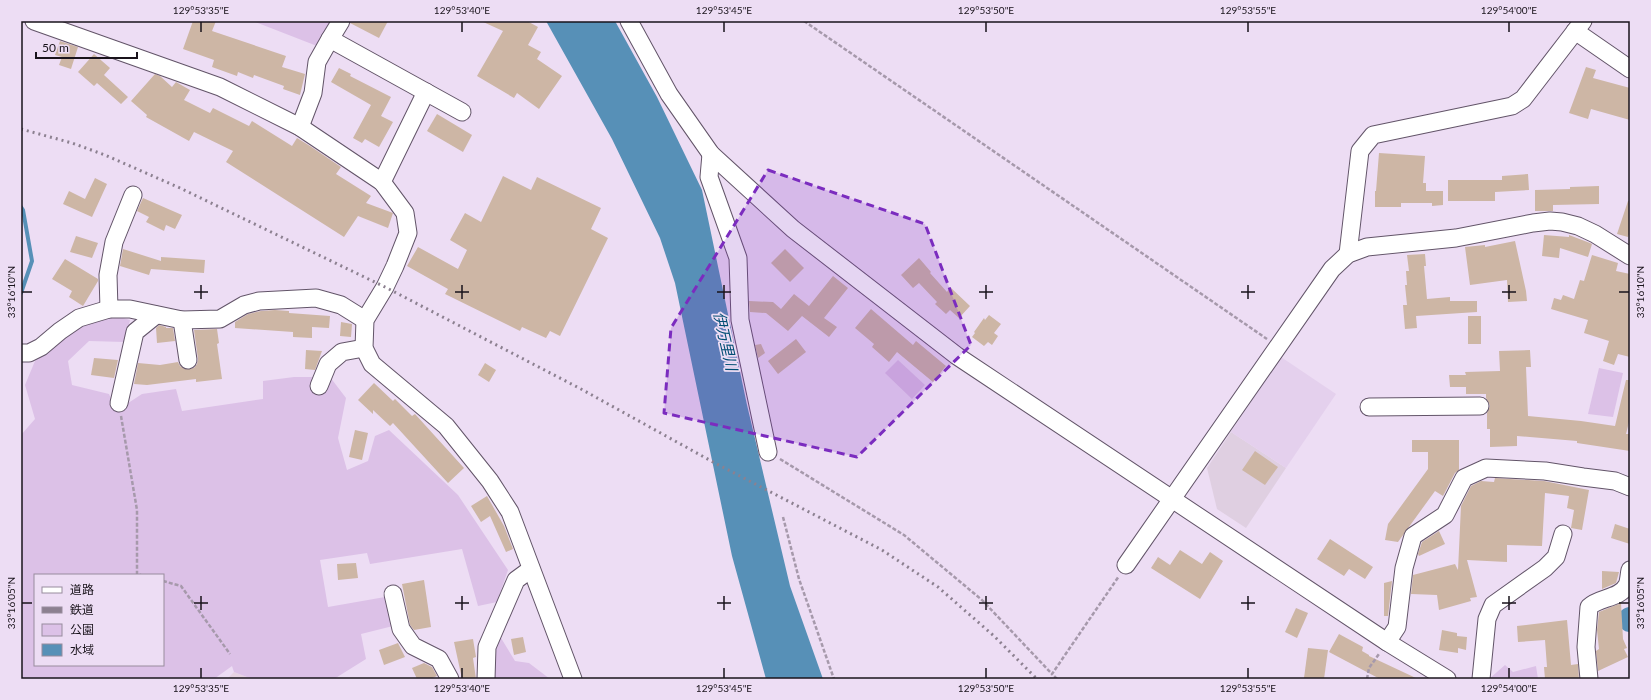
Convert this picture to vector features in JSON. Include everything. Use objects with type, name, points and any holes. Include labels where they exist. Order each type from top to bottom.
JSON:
[{"type":"street","points":[[34,21],[220,87],[300,127],[382,182],[405,213],[408,233],[392,273],[365,320],[364,348],[372,364],[446,426],[490,481],[510,512],[573,679]]},
{"type":"street","points":[[300,127],[313,93],[317,62],[341,21]]},
{"type":"street","points":[[629,21],[669,94],[711,154],[793,229],[957,356],[1387,642],[1447,679]]},
{"type":"street","points":[[1348,254],[1360,151],[1373,135],[1512,106],[1523,99],[1579,26],[1630,69]]},
{"type":"street","points":[[330,39],[462,112]]},
{"type":"street","points":[[382,182],[426,92]]},
{"type":"street","points":[[711,154],[708,177],[738,258],[740,320],[768,452]]},
{"type":"street","points":[[109,309],[108,275],[114,242],[134,195]]},
{"type":"street","points":[[1126,565],[1332,269],[1348,254],[1367,247],[1456,238],[1532,223],[1550,221],[1578,226],[1595,234],[1630,256]]},
{"type":"street","points":[[21,353],[30,353],[41,347],[79,318],[109,309],[130,310],[182,320],[220,319],[244,305],[259,301],[316,298],[341,305],[365,320]]},
{"type":"street","points":[[119,403],[135,332],[156,315]]},
{"type":"street","points":[[182,320],[188,360]]},
{"type":"street","points":[[319,386],[328,364],[342,352],[364,348]]},
{"type":"street","points":[[1369,407],[1480,406]]},
{"type":"street","points":[[1387,642],[1397,627],[1404,568],[1413,536],[1445,514],[1464,478],[1486,468],[1545,471],[1615,481],[1630,487]]},
{"type":"street","points":[[1481,679],[1486,619],[1493,604],[1545,568],[1556,557],[1563,534]]},
{"type":"street","points":[[486,679],[486,647],[516,580],[531,569]]},
{"type":"street","points":[[1589,679],[1586,647],[1589,606],[1594,602],[1619,594],[1629,583]]},
{"type":"street","points":[[393,594],[401,629],[413,646],[439,659],[450,679]]},
{"type":"path","points":[[804,21],[1278,347]]},
{"type":"path","points":[[119,403],[137,510],[137,574]]},
{"type":"path","points":[[768,452],[904,535],[982,600],[1057,679]]},
{"type":"path","points":[[783,517],[799,579],[834,679]]},
{"type":"path","points":[[1052,674],[1126,565]]},
{"type":"path","points":[[164,581],[181,586],[230,654]]},
{"type":"path","points":[[1367,679],[1369,668],[1387,642]]},
{"type":"highlighted area","points":[[768,170],[925,224],[971,345],[857,457],[664,413],[671,328]]},
{"type":"shaded area","points":[[1281,357],[1336,394],[1286,468],[1231,432]]},
{"type":"shaded area","points":[[1231,432],[1286,468],[1246,528],[1217,509],[1207,468]]},
{"type":"shaded area","points":[[234,672],[252,679],[227,679]]},
{"type":"green space","points":[[253,21],[331,21],[317,46]]},
{"type":"green space","points":[[113,315],[130,320],[125,342],[89,341],[68,361],[72,385],[109,394],[116,411],[142,394],[176,389],[182,411],[263,399],[263,381],[294,377],[330,377],[346,398],[338,438],[347,470],[368,461],[375,436],[389,430],[458,495],[508,570],[497,602],[478,606],[462,549],[370,564],[367,553],[320,560],[328,607],[385,597],[393,626],[361,634],[366,659],[334,679],[252,679],[234,672],[232,666],[214,679],[21,679],[21,435],[35,419],[25,385],[35,361],[79,324]]},
{"type":"green space","points":[[898,360],[925,385],[912,399],[885,373]]},
{"type":"green space","points":[[1599,368],[1623,373],[1613,417],[1588,414]]},
{"type":"green space","points":[[501,638],[515,661],[529,663],[550,679],[493,679],[491,646]]},
{"type":"green space","points":[[1505,665],[1513,672],[1536,666],[1538,679],[1489,679]]},
{"type":"water","name":"伊万里川","points":[[546,21],[615,21],[657,97],[702,190],[747,405],[790,586],[823,679],[766,679],[732,556],[675,283],[660,238],[612,139]]},
{"type":"building","points":[[193,21],[216,21],[212,31],[286,56],[282,67],[305,74],[300,95],[283,89],[284,86],[254,75],[253,78],[238,72],[237,76],[212,67],[214,60],[183,49]]},
{"type":"building","points":[[351,21],[388,21],[379,38],[350,23]]},
{"type":"building","points":[[481,21],[527,21],[538,27],[528,45],[541,52],[537,59],[562,76],[539,109],[517,93],[514,98],[477,76],[503,31]]},
{"type":"building","points":[[60,41],[78,47],[71,69],[59,65],[62,57],[55,55]]},
{"type":"building","points":[[94,54],[110,68],[104,75],[128,97],[121,104],[97,83],[94,86],[78,72]]},
{"type":"building","points":[[1586,67],[1596,70],[1593,78],[1630,88],[1630,120],[1591,109],[1588,119],[1569,113]]},
{"type":"building","points":[[339,68],[351,74],[350,76],[391,97],[381,116],[393,122],[379,147],[365,139],[362,143],[353,138],[371,105],[331,82]]},
{"type":"building","points":[[155,74],[160,76],[172,87],[176,82],[190,90],[184,100],[210,113],[213,108],[249,126],[252,121],[292,146],[297,138],[310,146],[341,167],[336,174],[371,196],[366,203],[393,213],[388,228],[358,216],[344,237],[226,162],[233,151],[194,132],[189,141],[146,117],[147,115],[131,101]]},
{"type":"building","points":[[437,114],[472,135],[463,152],[427,131]]},
{"type":"building","points":[[1379,153],[1425,156],[1423,183],[1426,183],[1426,191],[1443,191],[1443,205],[1432,206],[1432,203],[1401,203],[1401,207],[1375,207]]},
{"type":"building","points":[[1528,174],[1529,190],[1495,192],[1495,201],[1448,201],[1448,180],[1502,180],[1502,176]]},
{"type":"building","points":[[503,176],[531,190],[537,177],[601,208],[591,229],[608,238],[560,336],[550,331],[546,338],[522,327],[520,331],[445,294],[448,289],[407,266],[418,247],[458,269],[467,250],[450,240],[465,213],[481,222]]},
{"type":"building","points":[[95,178],[107,184],[92,217],[63,204],[69,191],[85,199]]},
{"type":"building","points":[[1599,186],[1599,204],[1553,205],[1553,211],[1535,211],[1535,190]]},
{"type":"building","points":[[143,198],[182,215],[175,229],[166,225],[164,231],[146,222],[149,217],[137,211]]},
{"type":"building","points":[[1628,201],[1630,201],[1630,232],[1628,237],[1617,234]]},
{"type":"building","points":[[1544,235],[1569,237],[1569,235],[1592,244],[1588,257],[1560,248],[1559,258],[1542,256]]},
{"type":"building","points":[[76,236],[98,243],[92,258],[70,252]]},
{"type":"building","points":[[1515,241],[1527,301],[1508,302],[1507,280],[1470,285],[1465,247],[1485,245],[1485,247]]},
{"type":"building","points":[[123,249],[161,261],[161,257],[205,260],[204,273],[151,269],[149,275],[120,266]]},
{"type":"building","points":[[785,249],[804,268],[790,282],[771,263]]},
{"type":"building","points":[[1425,254],[1426,266],[1424,266],[1427,299],[1450,297],[1450,301],[1477,301],[1477,312],[1416,316],[1417,328],[1405,329],[1403,305],[1407,305],[1405,285],[1407,285],[1406,271],[1409,271],[1407,255]]},
{"type":"building","points":[[1592,255],[1618,263],[1616,271],[1630,274],[1630,357],[1618,354],[1614,365],[1603,361],[1609,341],[1584,333],[1588,320],[1551,309],[1554,298],[1561,300],[1563,295],[1574,299],[1580,280],[1584,281]]},
{"type":"building","points":[[919,258],[947,292],[950,287],[970,306],[959,318],[950,310],[946,314],[935,304],[937,302],[919,283],[913,288],[901,275]]},
{"type":"building","points":[[65,259],[98,279],[83,306],[69,297],[72,291],[52,279]]},
{"type":"building","points":[[833,276],[848,288],[824,318],[837,327],[829,337],[802,316],[788,331],[766,313],[750,312],[749,301],[773,302],[781,309],[794,294],[809,306]]},
{"type":"building","points":[[871,309],[913,345],[916,341],[946,366],[933,382],[897,352],[889,362],[872,347],[874,344],[855,328]]},
{"type":"building","points":[[275,310],[289,311],[289,313],[330,316],[329,328],[312,327],[312,338],[293,337],[293,332],[235,328],[235,322],[248,314]]},
{"type":"building","points":[[989,315],[1001,324],[994,333],[998,336],[992,345],[988,342],[984,346],[972,337],[984,318],[985,320]]},
{"type":"building","points":[[1468,316],[1481,316],[1481,344],[1468,344]]},
{"type":"building","points":[[341,322],[352,324],[351,337],[340,336]]},
{"type":"building","points":[[159,325],[166,328],[173,328],[175,341],[157,343],[156,328]]},
{"type":"building","points":[[217,329],[219,343],[217,344],[222,379],[196,382],[196,379],[147,385],[134,384],[138,363],[160,365],[178,362],[180,366],[185,369],[194,368],[198,359],[194,330]]},
{"type":"building","points":[[796,339],[806,352],[778,374],[768,361]]},
{"type":"building","points":[[761,344],[765,353],[758,358],[755,345]]},
{"type":"building","points":[[306,350],[322,351],[315,370],[305,369]]},
{"type":"building","points":[[1530,350],[1531,367],[1526,367],[1528,416],[1615,426],[1626,380],[1630,380],[1630,418],[1626,434],[1630,434],[1630,451],[1577,443],[1577,441],[1517,436],[1517,446],[1490,447],[1490,429],[1487,429],[1487,413],[1490,406],[1486,398],[1486,394],[1466,394],[1466,387],[1450,387],[1449,375],[1466,375],[1465,372],[1500,371],[1499,351]]},
{"type":"building","points":[[94,358],[118,360],[114,378],[91,375]]},
{"type":"building","points":[[485,363],[496,370],[489,382],[478,375]]},
{"type":"building","points":[[374,383],[393,401],[395,399],[412,416],[415,414],[464,468],[448,483],[393,423],[390,426],[373,410],[373,414],[358,400]]},
{"type":"building","points":[[355,430],[368,433],[362,460],[349,457]]},
{"type":"building","points":[[1412,440],[1459,440],[1459,470],[1455,473],[1443,496],[1435,491],[1398,542],[1385,540],[1388,524],[1428,469],[1428,452],[1412,452]]},
{"type":"building","points":[[1255,451],[1278,467],[1265,485],[1242,470]]},
{"type":"building","points":[[1495,478],[1544,481],[1589,490],[1582,530],[1571,528],[1574,510],[1567,508],[1569,496],[1545,493],[1542,546],[1507,545],[1507,562],[1467,560],[1477,597],[1470,598],[1471,601],[1439,610],[1437,595],[1411,594],[1413,575],[1455,564],[1458,570],[1461,506],[1471,486],[1481,481],[1494,482]]},
{"type":"building","points":[[487,496],[504,526],[513,549],[506,552],[490,516],[481,522],[471,506]]},
{"type":"building","points":[[1615,524],[1630,529],[1630,544],[1611,538]]},
{"type":"building","points":[[1439,531],[1445,544],[1419,556],[1418,554],[1422,542]]},
{"type":"building","points":[[1330,539],[1373,567],[1365,579],[1349,569],[1344,576],[1317,559]]},
{"type":"building","points":[[1180,550],[1202,564],[1210,552],[1223,561],[1200,599],[1151,568],[1158,557],[1170,565]]},
{"type":"building","points":[[356,563],[358,578],[338,580],[337,564]]},
{"type":"building","points":[[1602,571],[1619,572],[1616,583],[1602,589]]},
{"type":"building","points":[[424,580],[431,627],[414,630],[410,625],[402,584]]},
{"type":"building","points":[[1392,581],[1388,616],[1384,616],[1384,583]]},
{"type":"building","points":[[1621,603],[1623,639],[1627,648],[1624,649],[1628,657],[1598,671],[1596,651],[1599,649],[1597,630],[1599,612]]},
{"type":"building","points":[[1296,608],[1308,613],[1297,638],[1285,632]]},
{"type":"building","points":[[1567,620],[1571,665],[1578,664],[1579,679],[1545,679],[1544,667],[1547,667],[1545,640],[1518,642],[1517,626]]},
{"type":"building","points":[[1442,630],[1457,633],[1457,636],[1467,637],[1466,650],[1458,648],[1458,653],[1439,650]]},
{"type":"building","points":[[1339,634],[1363,647],[1362,651],[1369,656],[1418,679],[1380,679],[1329,652]]},
{"type":"building","points":[[523,637],[526,652],[514,655],[511,639]]},
{"type":"building","points":[[473,639],[476,657],[473,658],[476,679],[462,679],[454,642]]},
{"type":"building","points":[[398,643],[405,657],[384,665],[379,650]]},
{"type":"building","points":[[1308,648],[1328,650],[1324,679],[1304,678]]},
{"type":"building","points":[[424,663],[432,667],[437,676],[430,679],[417,679],[412,668]]},
{"type":"waterway","points":[[21,207],[23,210],[32,261],[21,293]]},
{"type":"railway","points":[[21,129],[72,143],[105,155],[180,188],[385,287],[581,389],[713,462],[882,550],[938,587],[994,636],[1037,679]]}]
